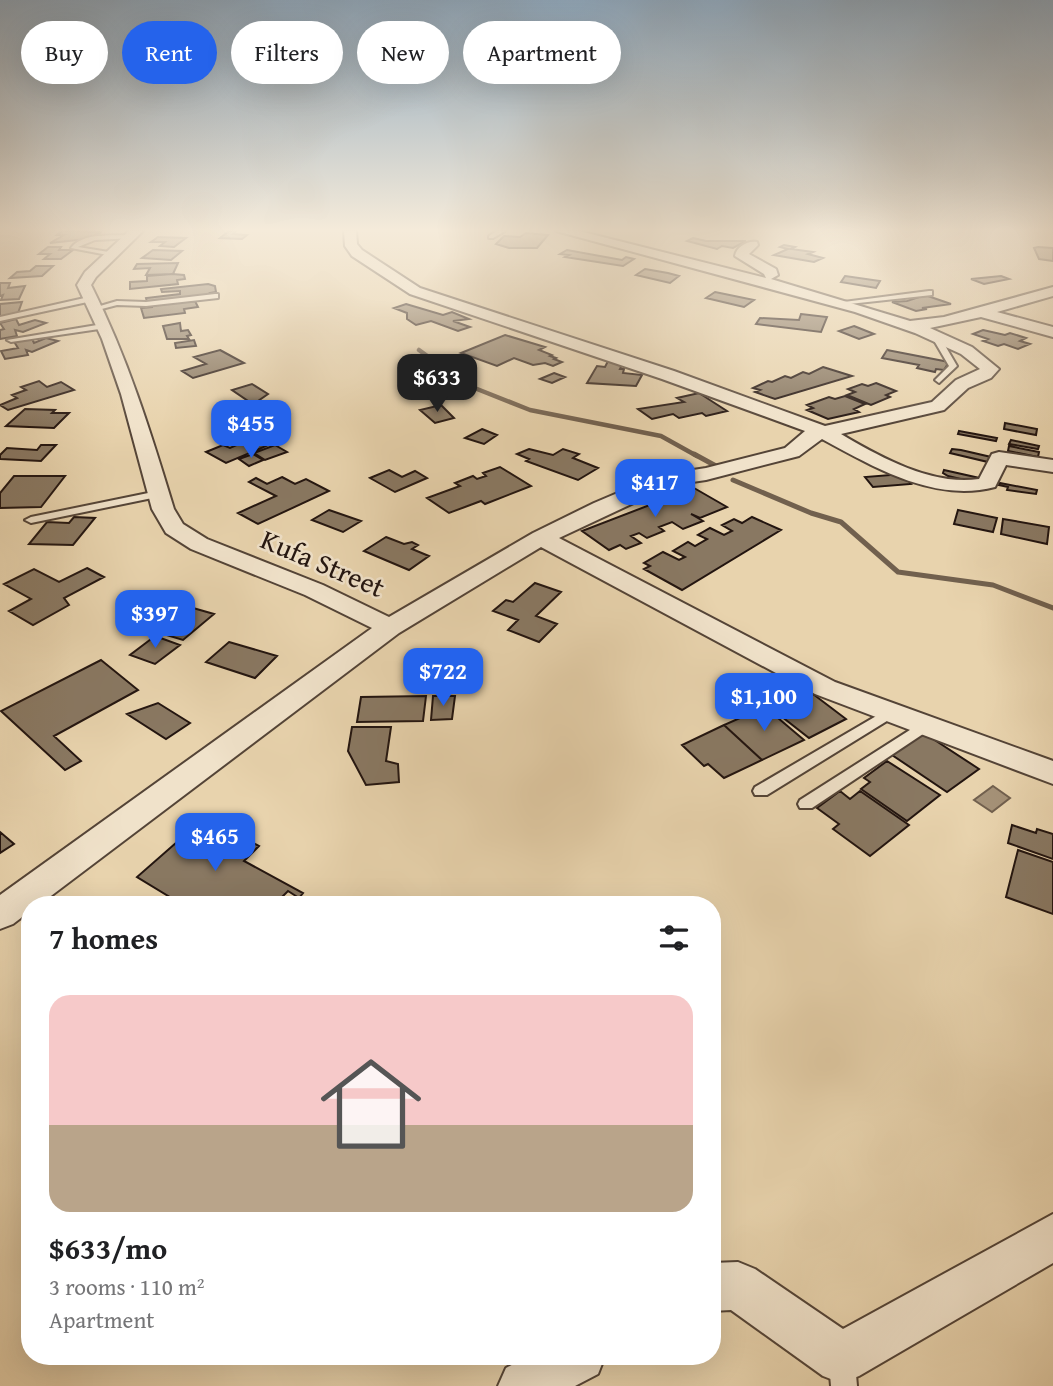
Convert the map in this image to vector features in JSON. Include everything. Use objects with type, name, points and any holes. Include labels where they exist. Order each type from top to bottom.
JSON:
[{"type":"street","points":[[89,296],[95,311]]},
{"type":"street","points":[[432,296],[650,369],[822,432],[875,461],[957,486],[980,487],[988,483],[999,458],[1053,466]]},
{"type":"street","points":[[390,627],[541,538],[667,479],[706,474],[792,452],[822,432],[938,406],[962,384],[990,369],[986,362],[972,353],[909,324],[814,296]]},
{"type":"street","points":[[909,324],[933,324],[1039,296]]},
{"type":"street","points":[[1007,306],[1045,316],[1053,314]]},
{"type":"street","name":"Kufa Street","points":[[42,896],[390,627],[314,590],[199,544],[174,528],[159,494],[130,394],[95,311]]},
{"type":"street","points":[[982,312],[1053,332]]},
{"type":"street","points":[[541,538],[825,688],[1053,774]]},
{"type":"street","name":"Kufa Street","points":[[0,914],[21,906]]},
{"type":"street","points":[[721,1287],[738,1286],[843,1372],[1053,1237]]},
{"type":"street","points":[[524,1386],[563,1365]]},
{"type":"lane","points":[[11,340],[117,303],[146,304],[215,296]]},
{"type":"lane","points":[[840,303],[905,296]]},
{"type":"lane","points":[[0,319],[95,311]]},
{"type":"lane","points":[[936,337],[953,366],[939,380]]},
{"type":"lane","points":[[31,520],[159,494]]},
{"type":"lane","points":[[761,790],[890,713]]},
{"type":"lane","points":[[806,804],[924,726]]},
{"type":"shaded area","points":[[993,786],[1010,798],[992,812],[974,800]]},
{"type":"building","points":[[3,296],[21,296],[19,299],[1,300]]},
{"type":"building","points":[[166,296],[205,296],[147,302],[146,298]]},
{"type":"building","points":[[733,296],[754,300],[744,307],[706,298]]},
{"type":"building","points":[[927,296],[951,304],[916,311],[892,302]]},
{"type":"building","points":[[184,300],[195,301],[198,307],[184,309],[185,313],[144,318],[141,308]]},
{"type":"building","points":[[22,302],[18,313],[0,317],[0,304]]},
{"type":"building","points":[[406,304],[443,315],[452,312],[469,319],[453,321],[470,327],[458,331],[431,321],[416,325],[407,319],[407,313],[394,308]]},
{"type":"building","points":[[801,314],[827,317],[821,332],[756,324],[760,318],[799,320]]},
{"type":"building","points":[[16,319],[19,325],[35,320],[46,323],[23,332],[15,330],[17,336],[0,339],[0,330],[4,329],[0,323]]},
{"type":"building","points":[[180,323],[181,331],[188,330],[191,335],[187,336],[189,339],[167,339],[163,326]]},
{"type":"building","points":[[854,326],[874,334],[859,339],[839,331]]},
{"type":"building","points":[[983,330],[1005,335],[1010,333],[1026,338],[1020,341],[1030,344],[1018,349],[1004,344],[998,346],[973,334]]},
{"type":"building","points":[[505,335],[545,347],[539,350],[562,362],[553,366],[545,363],[533,365],[514,358],[497,366],[461,353]]},
{"type":"building","points":[[31,337],[34,343],[46,338],[58,341],[32,352],[26,350],[28,355],[5,359],[1,351],[18,348],[13,340]]},
{"type":"building","points":[[194,340],[196,346],[176,348],[175,343]]},
{"type":"building","points":[[220,350],[244,363],[193,378],[182,371],[206,364],[194,357]]},
{"type":"building","points":[[887,350],[949,362],[944,370],[936,369],[935,372],[917,368],[919,365],[882,358]]},
{"type":"building","points":[[608,361],[623,363],[620,369],[624,369],[623,373],[642,375],[636,386],[587,383],[597,366],[605,367]]},
{"type":"building","points":[[823,367],[852,376],[775,399],[755,392],[760,390],[753,388],[785,376],[791,378],[803,372],[809,374]]},
{"type":"building","points":[[554,373],[565,377],[552,383],[540,379]]},
{"type":"building","points":[[39,381],[47,387],[61,382],[74,390],[8,410],[0,405],[17,398],[12,395],[26,390],[21,387]]},
{"type":"building","points":[[876,383],[896,391],[886,395],[890,397],[871,405],[847,395],[855,392],[848,389]]},
{"type":"building","points":[[252,384],[268,394],[258,401],[262,404],[234,413],[223,405],[248,401],[232,390]]},
{"type":"building","points":[[699,393],[727,411],[679,418],[673,414],[652,419],[638,409],[684,402],[677,398]]},
{"type":"building","points":[[845,396],[865,404],[854,409],[859,412],[828,419],[807,410],[813,408],[807,405],[829,397],[835,399]]},
{"type":"building","points":[[441,405],[454,418],[435,423],[420,410]]},
{"type":"building","points":[[25,409],[69,413],[54,428],[6,426]]},
{"type":"building","points":[[258,423],[287,437],[226,463],[206,452],[223,445],[230,448],[253,438],[238,431]]},
{"type":"building","points":[[1005,423],[1037,429],[1036,435],[1004,429]]},
{"type":"building","points":[[482,429],[497,435],[484,444],[465,438]]},
{"type":"building","points":[[959,431],[997,438],[996,441],[958,434]]},
{"type":"building","points":[[1011,440],[1039,446],[1038,449],[1009,444]]},
{"type":"building","points":[[41,445],[56,445],[41,461],[0,459],[0,455],[7,448],[37,450]]},
{"type":"building","points":[[275,445],[287,452],[265,460],[254,453]]},
{"type":"building","points":[[1009,446],[1039,452],[1038,457],[1008,451]]},
{"type":"building","points":[[529,449],[553,455],[563,449],[579,454],[573,458],[598,468],[578,480],[526,461],[529,459],[517,454]]},
{"type":"building","points":[[952,449],[991,457],[988,462],[950,453]]},
{"type":"building","points":[[253,454],[263,460],[249,466],[239,459]]},
{"type":"building","points":[[500,467],[531,486],[485,504],[481,501],[449,513],[427,498],[460,486],[455,483],[473,476],[477,479],[486,476],[483,473]]},
{"type":"building","points":[[389,470],[402,477],[415,471],[427,478],[395,492],[370,478]]},
{"type":"building","points":[[944,470],[984,479],[973,482],[948,476],[943,473]]},
{"type":"building","points":[[903,474],[911,484],[873,487],[865,477]]},
{"type":"building","points":[[14,476],[65,476],[41,507],[0,508],[0,493]]},
{"type":"building","points":[[282,477],[295,484],[306,479],[329,491],[258,524],[238,513],[276,496],[249,482],[256,478],[267,484]]},
{"type":"building","points":[[1000,483],[1037,490],[1036,494],[1007,490],[1008,487],[999,485]]},
{"type":"building","points":[[694,488],[727,507],[700,518],[691,514],[703,521],[683,529],[672,522],[659,527],[664,531],[647,538],[639,533],[631,536],[641,543],[626,549],[620,545],[609,550],[582,531]]},
{"type":"building","points":[[329,510],[361,521],[343,532],[312,520]]},
{"type":"building","points":[[958,510],[997,518],[993,532],[954,524]]},
{"type":"building","points":[[74,517],[95,518],[73,545],[29,544],[47,522],[69,523]]},
{"type":"building","points":[[752,517],[781,530],[682,590],[644,569],[650,566],[644,563],[663,552],[679,560],[685,557],[673,551],[688,542],[695,546],[707,539],[698,535],[710,528],[724,535],[732,531],[722,525],[734,519],[742,523]]},
{"type":"building","points":[[1003,519],[1049,527],[1047,544],[1001,534]]},
{"type":"building","points":[[386,537],[404,544],[412,542],[418,545],[412,549],[429,556],[409,570],[364,551]]},
{"type":"building","points":[[87,568],[104,577],[64,598],[69,605],[33,625],[9,611],[31,599],[4,584],[34,569],[59,582]]},
{"type":"building","points":[[535,583],[561,592],[536,616],[557,624],[539,642],[508,630],[518,620],[493,611],[506,600],[513,602]]},
{"type":"building","points":[[172,602],[214,614],[183,640],[140,627]]},
{"type":"building","points":[[155,636],[180,645],[155,664],[130,655]]},
{"type":"building","points":[[229,642],[277,656],[255,678],[206,662]]},
{"type":"building","points":[[101,660],[138,690],[54,736],[81,761],[65,770],[1,711]]},
{"type":"building","points":[[809,691],[846,719],[809,738],[772,709]]},
{"type":"building","points":[[426,696],[423,721],[357,722],[361,697]]},
{"type":"building","points":[[433,696],[455,696],[452,719],[431,720]]},
{"type":"building","points":[[158,703],[190,723],[166,739],[127,714]]},
{"type":"building","points":[[765,707],[804,740],[762,760],[724,725]]},
{"type":"building","points":[[724,725],[762,760],[724,778],[708,764],[704,766],[682,745]]},
{"type":"building","points":[[352,727],[391,727],[386,761],[398,764],[399,782],[366,785],[348,751]]},
{"type":"building","points":[[924,733],[979,769],[947,792],[892,755]]},
{"type":"building","points":[[887,761],[940,795],[907,821],[861,789],[870,782],[864,778]]},
{"type":"building","points":[[840,791],[850,799],[860,791],[909,825],[870,856],[833,829],[839,824],[817,808]]},
{"type":"building","points":[[1012,825],[1036,833],[1037,829],[1053,834],[1053,859],[1008,843]]},
{"type":"building","points":[[222,826],[259,846],[244,861],[303,893],[301,896],[288,891],[283,896],[168,896],[137,877],[185,835],[201,845]]},
{"type":"building","points":[[0,832],[14,844],[0,853]]},
{"type":"building","points":[[1018,850],[1053,862],[1053,914],[1006,897]]},
{"type":"waterway","points":[[419,350],[467,385],[530,410],[661,436],[697,456]]},
{"type":"waterway","points":[[694,454],[716,466]]},
{"type":"waterway","points":[[733,480],[811,513],[841,522],[898,572],[993,585],[1053,608]]}]
